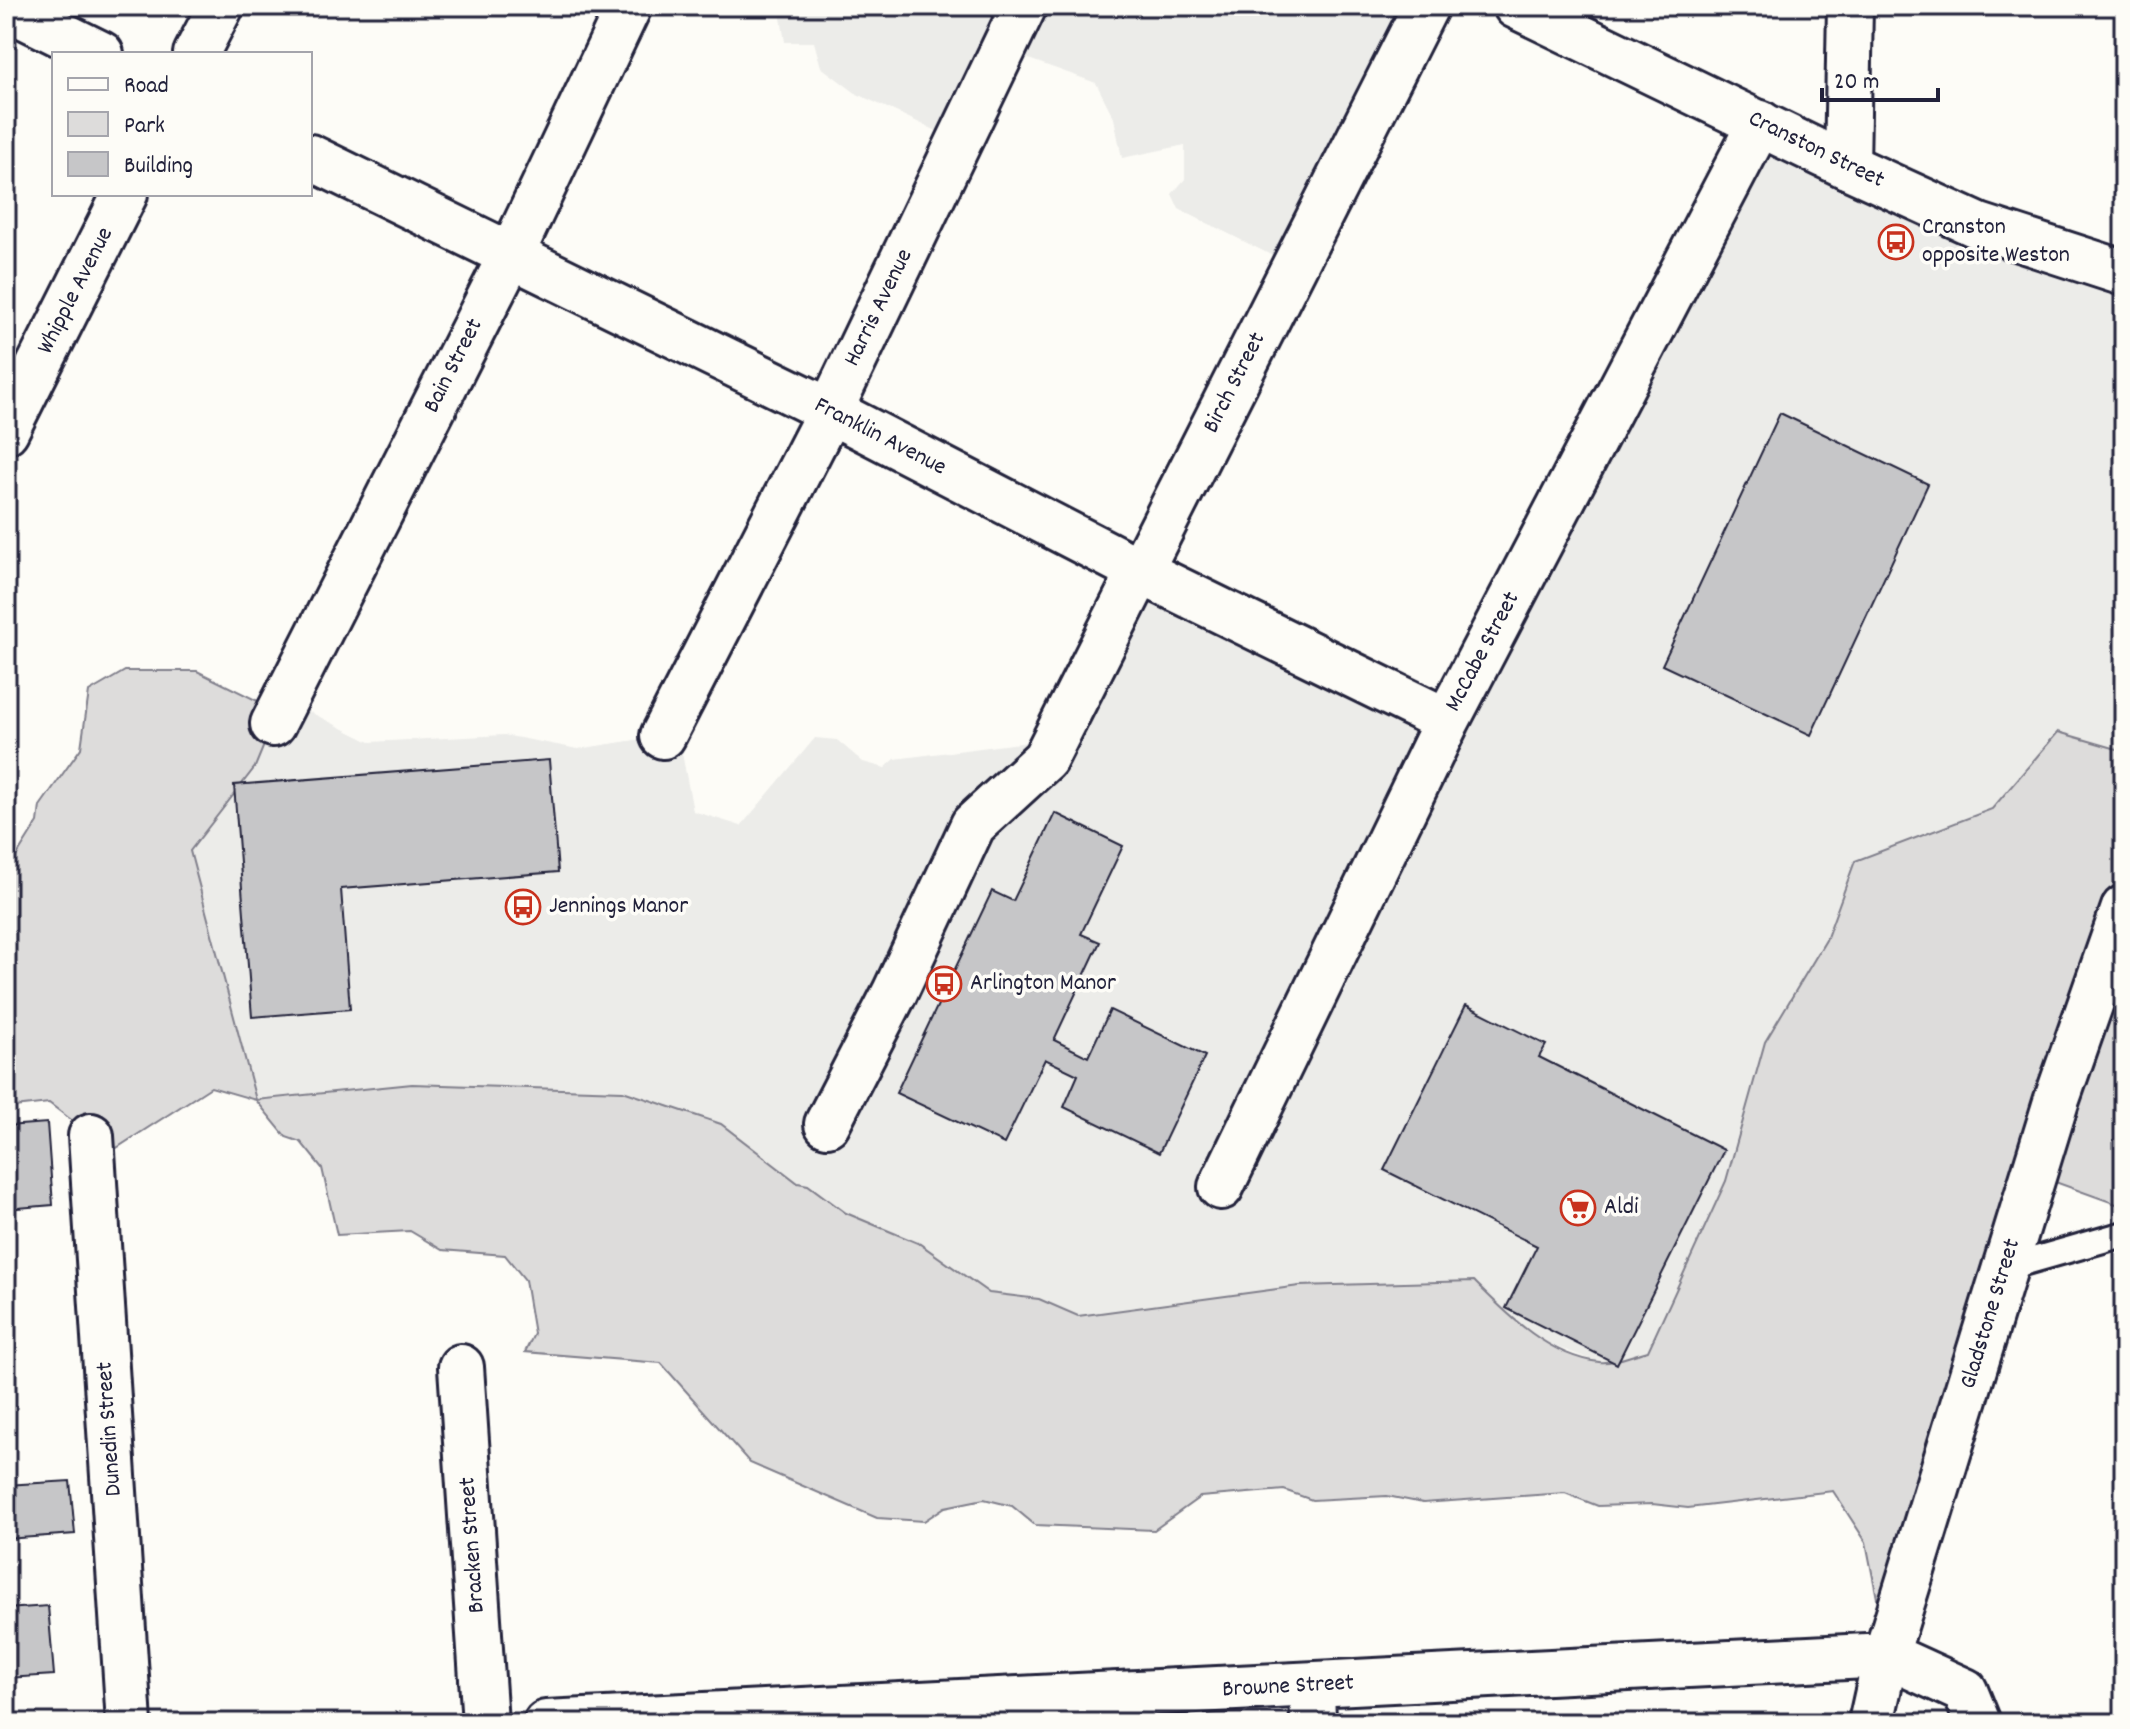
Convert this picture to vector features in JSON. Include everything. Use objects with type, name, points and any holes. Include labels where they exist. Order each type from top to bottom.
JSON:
[{"type":"street","points":[[197,52],[221,6]]},
{"type":"street","name":"Bain Street","points":[[273,724],[511,255],[629,6]]},
{"type":"street","name":"Harris Avenue","points":[[663,736],[830,411],[1024,6]]},
{"type":"street","name":"Birch Street","points":[[827,1124],[895,992],[973,825],[1045,759],[1426,6]]},
{"type":"street","name":"Cranston Street","points":[[1516,6],[1847,166],[1979,226],[2124,273]]},
{"type":"street","points":[[1847,166],[1850,6]]},
{"type":"street","points":[[6,7],[97,52]]},
{"type":"street","name":"McCabe Street","points":[[1221,1187],[1447,721],[1760,123]]},
{"type":"street","name":"Franklin Avenue","points":[[312,158],[830,411],[1140,571],[1447,721]]},
{"type":"street","name":"Whipple Avenue","points":[[12,405],[124,196]]},
{"type":"street","name":"Gladstone Street","points":[[1871,1723],[1886,1655],[2056,1102],[2124,908]]},
{"type":"street","name":"Dunedin Street","points":[[91,1136],[129,1723]]},
{"type":"street","name":"Bracken Street","points":[[461,1367],[485,1723]]},
{"type":"street","points":[[1886,1655],[1965,1691],[1978,1723]]},
{"type":"street","name":"Browne Street","points":[[546,1723],[1312,1704],[1886,1655]]},
{"type":"lane","points":[[2005,1268],[2124,1234]]},
{"type":"shaded area","points":[[779,6],[1423,6],[1285,262],[1179,209],[1172,194],[1185,179],[1185,145],[1122,158],[1114,118],[1096,83],[1006,51],[950,137],[857,94],[821,67],[814,42],[785,42]]},
{"type":"shaded area","points":[[1753,126],[2124,270],[2124,751],[2058,732],[1992,809],[1855,861],[1826,940],[1765,1042],[1726,1181],[1648,1351],[1600,1363],[1551,1345],[1511,1319],[1474,1281],[1299,1286],[1078,1316],[1039,1299],[989,1293],[920,1244],[846,1213],[808,1185],[798,1183],[721,1124],[623,1091],[412,1084],[256,1100],[190,851],[255,767],[278,711],[290,702],[370,742],[504,735],[578,749],[654,737],[675,716],[693,811],[741,826],[815,738],[837,740],[863,762],[885,768],[895,759],[1051,739],[1135,570],[1460,712]]},
{"type":"green space","points":[[125,671],[197,671],[278,711],[255,767],[190,851],[256,1100],[211,1087],[112,1151],[49,1103],[6,1108],[6,866],[14,860],[38,822],[40,806],[81,748],[89,692]]},
{"type":"green space","points":[[2058,732],[2124,751],[2124,1202],[2116,1204],[2036,1175],[1885,1639],[1866,1542],[1833,1491],[1688,1508],[1652,1504],[1598,1506],[1565,1493],[1423,1503],[1387,1496],[1312,1500],[1284,1490],[1200,1497],[1154,1530],[1035,1525],[1012,1506],[984,1499],[945,1507],[924,1521],[877,1518],[750,1463],[661,1363],[525,1352],[534,1334],[525,1280],[505,1255],[442,1250],[410,1231],[337,1235],[322,1168],[301,1142],[286,1137],[256,1100],[412,1084],[623,1091],[721,1124],[798,1183],[808,1185],[846,1213],[920,1244],[989,1293],[1039,1299],[1078,1316],[1299,1286],[1474,1281],[1515,1320],[1546,1343],[1580,1358],[1611,1362],[1648,1351],[1726,1181],[1765,1042],[1826,940],[1855,861],[1992,809]]},
{"type":"building","points":[[1780,413],[1928,484],[1811,735],[1662,665]]},
{"type":"building","points":[[549,760],[558,872],[341,889],[350,1009],[252,1017],[234,785]]},
{"type":"building","points":[[1055,813],[1123,846],[1081,934],[1100,942],[1054,1040],[1088,1057],[1110,1010],[1205,1056],[1159,1153],[1064,1107],[1078,1075],[1045,1059],[1004,1144],[896,1093],[992,891],[1013,901]]},
{"type":"building","name":"Aldi","points":[[1466,1005],[1546,1045],[1539,1057],[1724,1150],[1617,1364],[1506,1308],[1537,1246],[1384,1170]]},
{"type":"building","points":[[47,1123],[53,1205],[6,1209],[6,1126]]},
{"type":"building","points":[[70,1481],[75,1534],[6,1539],[6,1485]]},
{"type":"building","points":[[48,1606],[54,1675],[7,1678],[6,1609]]},
{"type":"place","name":"Cranston opposite Weston","points":[[1896,242]]},
{"type":"place","name":"Jennings Manor","points":[[523,907]]},
{"type":"place","name":"Arlington Manor","points":[[944,984]]},
{"type":"place","name":"Aldi","points":[[1578,1208]]}]
